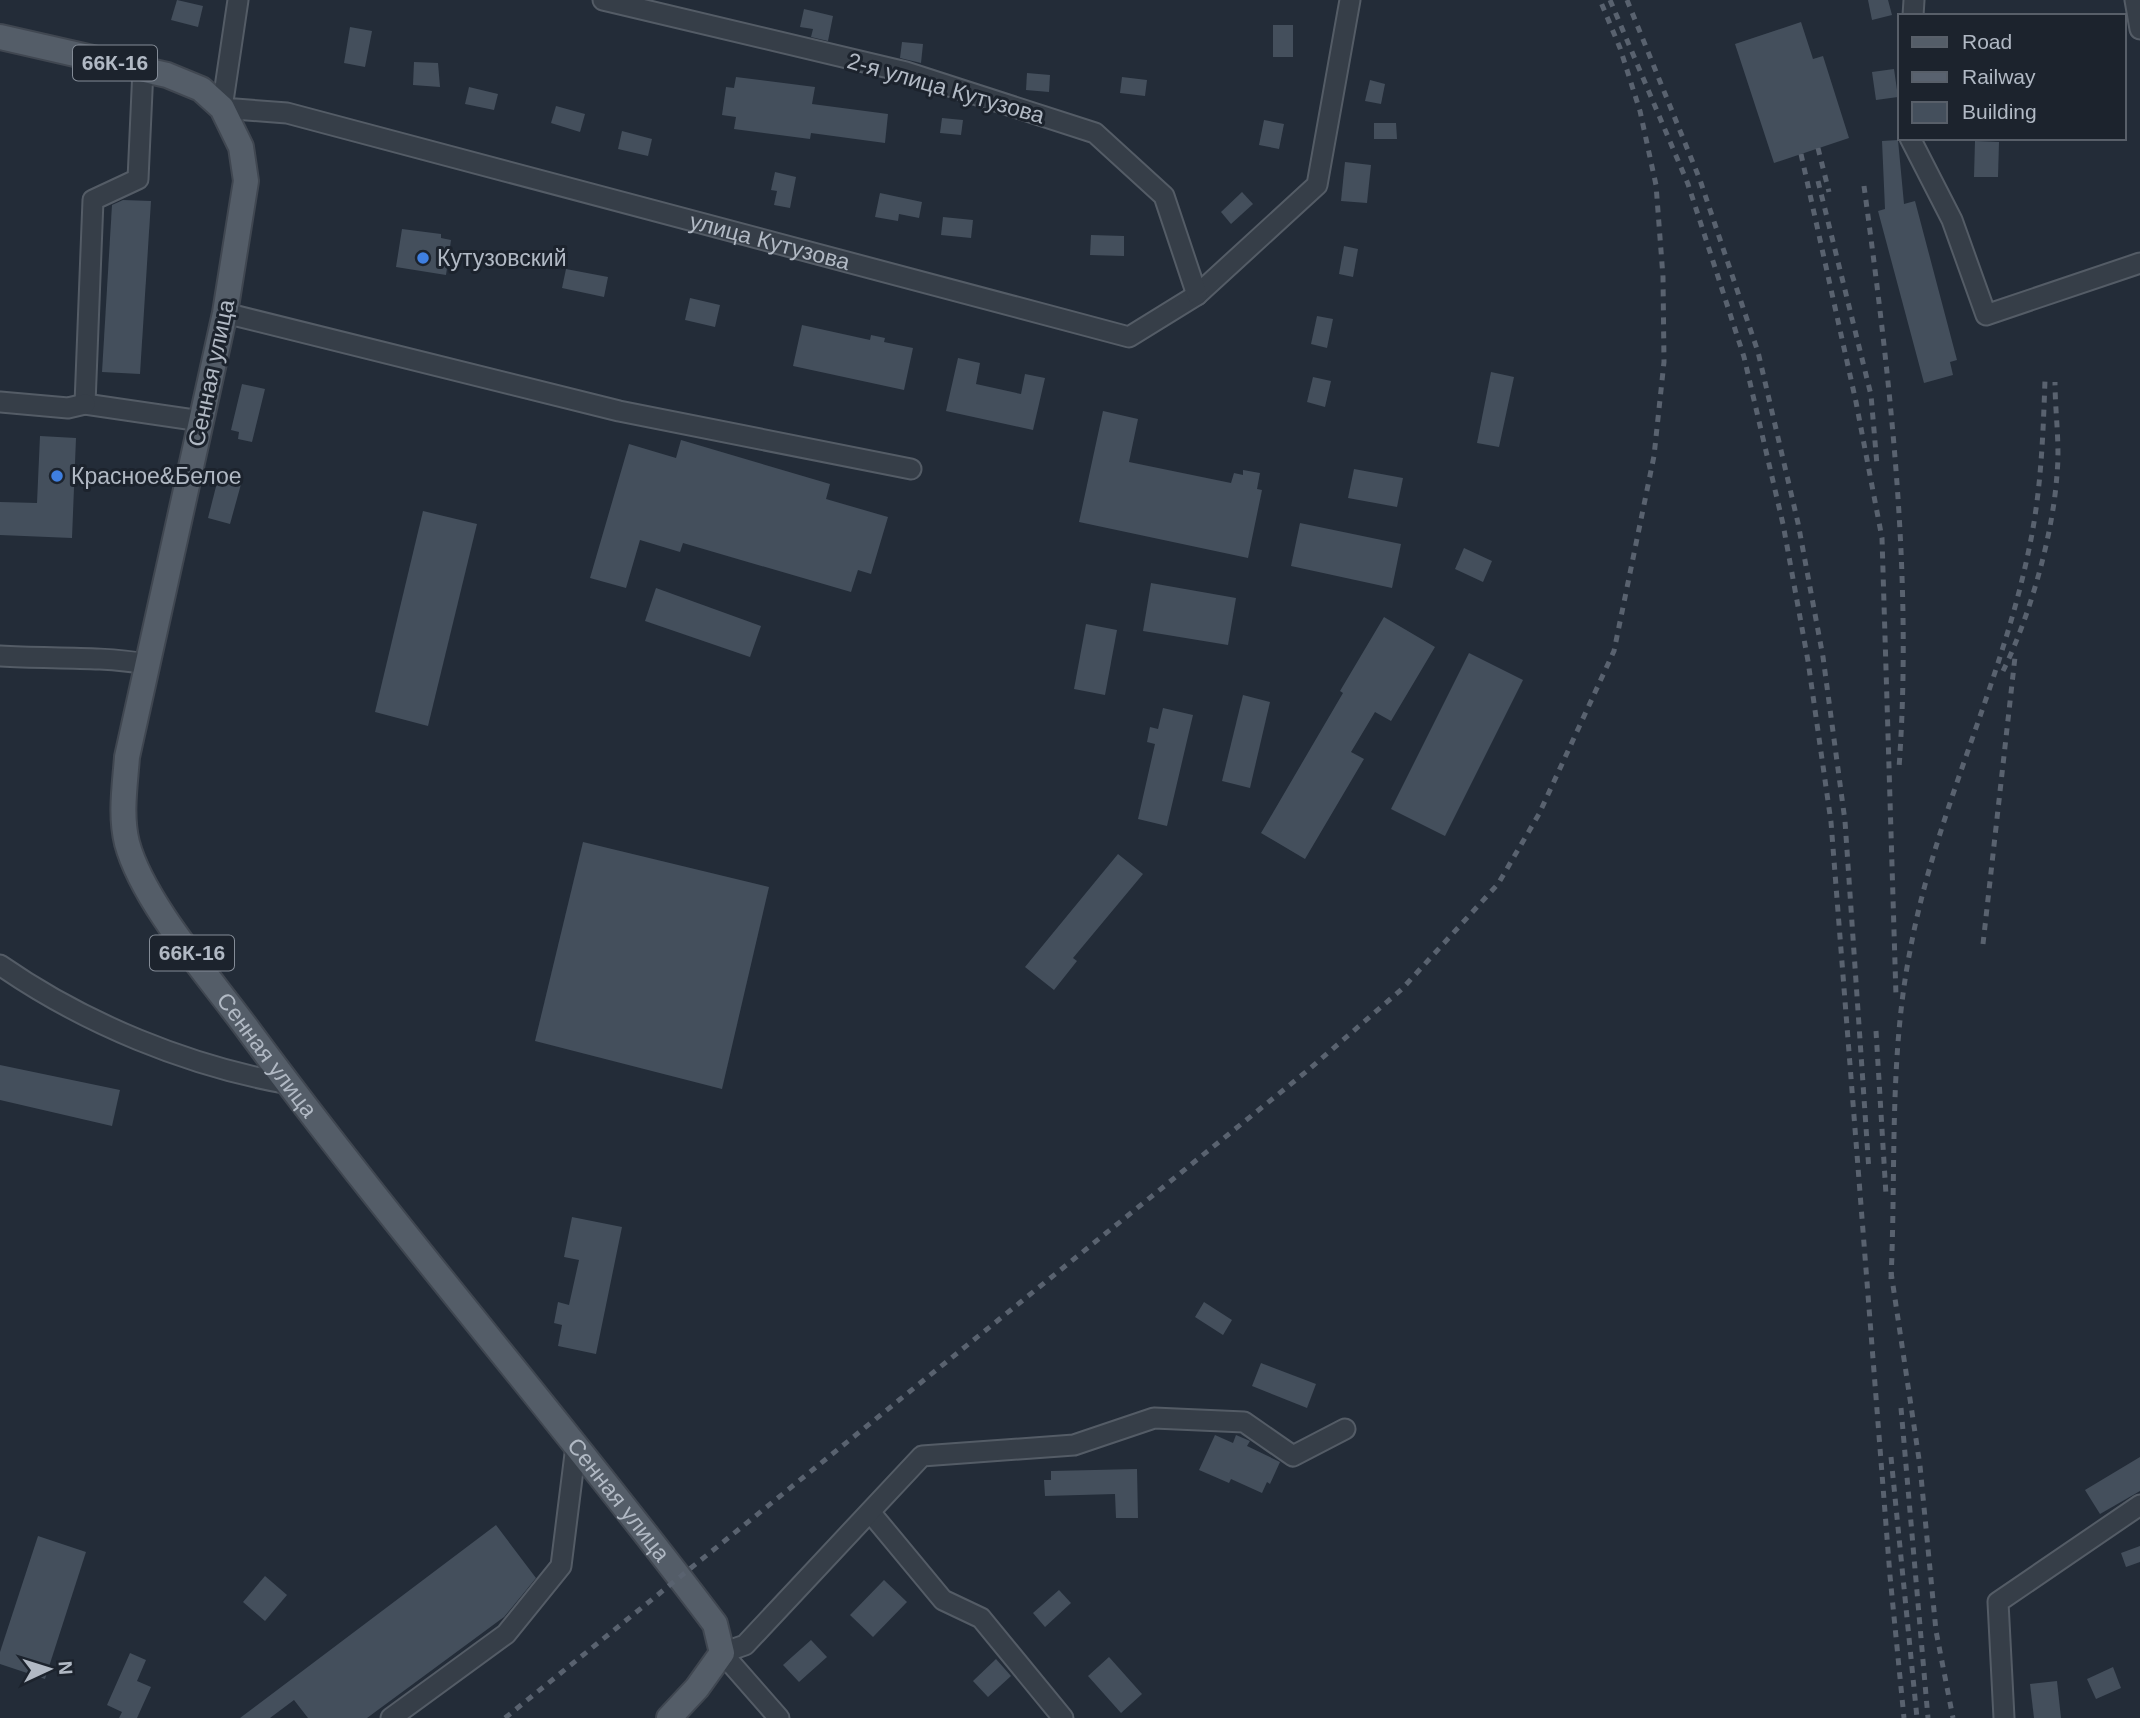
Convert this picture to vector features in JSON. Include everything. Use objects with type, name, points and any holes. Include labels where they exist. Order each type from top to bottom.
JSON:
[{"type":"main road","name":"66К-16","points":[[0,37],[143,69],[201,89],[222,108]]},
{"type":"main road","name":"Сенная улица","points":[[222,108],[241,147],[246,181],[225,313],[127,757],[124,808],[127,842],[161,911],[407,1238],[576,1446],[715,1625],[722,1653]]},
{"type":"main road","points":[[669,1718],[697,1688],[722,1653]]},
{"type":"street","points":[[222,108],[238,0]]},
{"type":"street","name":"2-я улица Кутузова","points":[[603,0],[906,72],[1095,133],[1164,196],[1197,295]]},
{"type":"street","name":"улица Кутузова","points":[[222,108],[287,113],[1129,337],[1197,295],[1317,185],[1350,0]]},
{"type":"street","points":[[2135,0],[2140,29]]},
{"type":"street","points":[[86,404],[93,201],[138,179],[143,69]]},
{"type":"street","points":[[1911,140],[1952,220],[1986,315],[2140,263]]},
{"type":"street","points":[[225,313],[619,411],[911,469]]},
{"type":"street","points":[[0,402],[68,408],[86,404],[201,421]]},
{"type":"street","points":[[0,656],[63,660],[108,657],[148,664]]},
{"type":"street","points":[[0,965],[34,989],[151,1045],[233,1074],[289,1084]]},
{"type":"street","points":[[722,1653],[745,1645],[922,1456],[1073,1446],[1154,1418],[1244,1422],[1293,1456],[1345,1429]]},
{"type":"street","points":[[391,1718],[506,1634],[561,1566],[576,1446]]},
{"type":"street","points":[[2004,1718],[1998,1602],[2140,1505]]},
{"type":"street","points":[[870,1511],[943,1600],[981,1618],[1063,1718]]},
{"type":"street","name":"Сенная улица","points":[[722,1653],[779,1718]]},
{"type":"building","points":[[177,0],[203,6],[198,27],[171,20]]},
{"type":"building","points":[[1868,0],[1888,0],[1892,15],[1872,20]]},
{"type":"building","points":[[804,9],[833,16],[828,41],[811,37],[813,29],[800,27]]},
{"type":"building","points":[[1801,22],[1813,59],[1823,56],[1849,138],[1774,163],[1735,44]]},
{"type":"building","points":[[1273,25],[1293,25],[1293,57],[1273,57]]},
{"type":"building","points":[[350,27],[372,31],[365,67],[344,63]]},
{"type":"building","points":[[902,42],[923,44],[921,63],[900,58]]},
{"type":"building","points":[[414,62],[438,63],[440,87],[413,85]]},
{"type":"building","points":[[1894,69],[1898,97],[1876,100],[1872,72]]},
{"type":"building","points":[[1027,73],[1050,75],[1049,92],[1026,90]]},
{"type":"building","points":[[736,77],[815,87],[812,104],[888,114],[885,143],[811,133],[810,139],[734,129],[736,117],[722,115],[726,87],[734,88]]},
{"type":"building","points":[[1122,77],[1147,80],[1145,96],[1120,93]]},
{"type":"building","points":[[1370,80],[1385,84],[1381,104],[1365,101]]},
{"type":"building","points":[[469,87],[498,94],[494,110],[465,104]]},
{"type":"building","points":[[556,106],[585,114],[580,132],[551,123]]},
{"type":"building","points":[[942,118],[963,120],[961,135],[940,133]]},
{"type":"building","points":[[1264,120],[1284,124],[1279,149],[1259,145]]},
{"type":"building","points":[[1374,123],[1396,123],[1397,139],[1374,139]]},
{"type":"building","points":[[622,131],[652,139],[648,156],[618,149]]},
{"type":"building","points":[[1898,140],[1904,204],[1915,201],[1957,360],[1950,362],[1953,375],[1924,383],[1878,211],[1885,209],[1882,141]]},
{"type":"building","points":[[1975,141],[1999,142],[1998,177],[1974,177]]},
{"type":"building","points":[[1345,162],[1371,165],[1367,203],[1341,201]]},
{"type":"building","points":[[775,172],[796,177],[790,208],[774,205],[777,191],[771,190]]},
{"type":"building","points":[[1242,192],[1253,204],[1231,224],[1221,212]]},
{"type":"building","points":[[880,193],[922,202],[919,218],[899,214],[898,221],[875,217]]},
{"type":"building","points":[[123,200],[151,201],[140,374],[102,372],[112,205]]},
{"type":"building","points":[[943,217],[973,220],[971,238],[941,235]]},
{"type":"building","name":"Кутузовский","points":[[402,229],[441,234],[441,238],[451,240],[446,275],[396,267]]},
{"type":"building","points":[[1091,235],[1124,236],[1124,256],[1090,255]]},
{"type":"building","points":[[1344,246],[1358,249],[1353,277],[1339,274]]},
{"type":"building","points":[[566,269],[608,277],[604,297],[562,288]]},
{"type":"building","points":[[690,298],[720,305],[715,327],[685,320]]},
{"type":"building","points":[[1317,316],[1333,319],[1327,348],[1311,344]]},
{"type":"building","points":[[802,325],[870,340],[871,335],[885,338],[884,342],[913,348],[904,390],[793,366]]},
{"type":"building","points":[[958,358],[980,363],[976,384],[1021,394],[1025,374],[1045,378],[1033,430],[946,411]]},
{"type":"building","points":[[1491,372],[1514,377],[1499,447],[1477,443]]},
{"type":"building","points":[[1313,377],[1331,381],[1325,407],[1307,402]]},
{"type":"building","points":[[242,384],[265,389],[252,442],[238,439],[239,432],[231,430]]},
{"type":"building","points":[[1103,411],[1138,419],[1129,462],[1231,483],[1234,473],[1243,475],[1243,470],[1260,473],[1257,489],[1262,490],[1248,558],[1079,522]]},
{"type":"building","points":[[40,436],[76,438],[72,538],[0,535],[0,502],[37,503]]},
{"type":"building","points":[[681,440],[830,484],[826,499],[888,517],[871,574],[858,570],[851,592],[683,543],[680,552],[640,540],[626,588],[590,578],[629,444],[676,458]]},
{"type":"building","points":[[1354,469],[1403,478],[1397,507],[1348,498]]},
{"type":"building","points":[[220,471],[243,477],[230,524],[208,518]]},
{"type":"building","points":[[423,511],[477,524],[428,726],[375,712]]},
{"type":"building","points":[[1300,523],[1401,544],[1392,588],[1291,566]]},
{"type":"building","points":[[1464,548],[1492,561],[1483,582],[1455,569]]},
{"type":"building","points":[[1151,583],[1236,598],[1228,645],[1143,631]]},
{"type":"building","points":[[656,588],[761,626],[750,657],[645,621]]},
{"type":"building","points":[[1384,617],[1435,647],[1391,721],[1375,712],[1351,752],[1364,759],[1305,859],[1261,833]]},
{"type":"building","points":[[1086,624],[1117,630],[1105,695],[1074,689]]},
{"type":"building","points":[[1469,653],[1523,680],[1445,836],[1391,809]]},
{"type":"building","points":[[1243,695],[1270,702],[1250,788],[1222,781]]},
{"type":"building","points":[[1163,708],[1193,715],[1167,826],[1138,819],[1155,744],[1147,742],[1150,727],[1158,729]]},
{"type":"building","points":[[583,842],[769,887],[722,1089],[535,1041]]},
{"type":"building","points":[[1118,854],[1143,874],[1073,958],[1077,961],[1054,990],[1025,967]]},
{"type":"building","points":[[0,1065],[120,1090],[112,1126],[0,1100]]},
{"type":"building","points":[[572,1217],[622,1227],[596,1354],[558,1346],[562,1325],[554,1323],[558,1302],[569,1305],[579,1260],[564,1257]]},
{"type":"building","points":[[1204,1302],[1232,1320],[1223,1335],[1195,1317]]},
{"type":"building","points":[[1261,1363],[1316,1384],[1307,1408],[1252,1386]]},
{"type":"building","points":[[1215,1435],[1233,1443],[1236,1435],[1250,1441],[1247,1446],[1280,1462],[1270,1484],[1267,1482],[1262,1493],[1231,1479],[1229,1483],[1199,1470]]},
{"type":"building","points":[[2140,1457],[2140,1491],[2100,1514],[2085,1490]]},
{"type":"building","points":[[1137,1469],[1138,1518],[1116,1518],[1115,1494],[1045,1496],[1044,1480],[1051,1480],[1051,1471]]},
{"type":"building","points":[[496,1525],[536,1578],[504,1617],[367,1718],[308,1718],[294,1700],[270,1718],[240,1718]]},
{"type":"building","points":[[38,1536],[86,1552],[45,1679],[0,1664],[0,1652]]},
{"type":"building","points":[[2140,1546],[2140,1562],[2126,1567],[2121,1553]]},
{"type":"building","points":[[265,1576],[287,1595],[265,1621],[243,1602]]},
{"type":"building","points":[[884,1580],[907,1602],[873,1637],[850,1615]]},
{"type":"building","points":[[1059,1590],[1071,1603],[1045,1627],[1033,1613]]},
{"type":"building","points":[[811,1640],[827,1657],[799,1682],[783,1665]]},
{"type":"building","points":[[130,1653],[146,1660],[137,1681],[151,1687],[137,1718],[119,1718],[122,1712],[107,1705]]},
{"type":"building","points":[[1109,1657],[1142,1694],[1121,1713],[1088,1676]]},
{"type":"building","points":[[996,1659],[1011,1676],[988,1697],[973,1681]]},
{"type":"building","points":[[2113,1667],[2121,1688],[2096,1699],[2087,1679]]},
{"type":"building","points":[[2057,1681],[2061,1718],[2034,1718],[2030,1684]]},
{"type":"railway","points":[[505,1718],[1307,1071],[1402,989],[1498,884],[1539,814],[1614,651],[1654,456],[1664,362],[1663,277],[1656,185],[1640,111],[1620,48],[1600,0]]},
{"type":"railway","points":[[1610,0],[1688,184],[1744,357],[1783,524],[1808,661],[1831,822],[1890,1576],[1904,1718]]},
{"type":"railway","points":[[1627,0],[1700,180],[1758,352],[1798,523],[1823,657],[1845,821],[1869,1171]]},
{"type":"railway","points":[[1818,148],[1829,192]]},
{"type":"railway","points":[[1801,154],[1856,402],[1882,538],[1896,996]]},
{"type":"railway","points":[[1818,181],[1871,395],[1877,465]]},
{"type":"railway","points":[[1864,186],[1890,404],[1901,549],[1903,695],[1899,768]]},
{"type":"railway","points":[[1891,1279],[1894,1114],[1903,991],[1921,900],[1935,849],[2002,650],[2029,549],[2039,486],[2045,380]]},
{"type":"railway","points":[[2003,671],[2031,601],[2051,523],[2058,463],[2055,382]]},
{"type":"railway","points":[[1983,944],[2015,657]]},
{"type":"railway","points":[[1876,1031],[1886,1195]]},
{"type":"railway","points":[[1891,1272],[1920,1466],[1936,1631],[1953,1718]]},
{"type":"railway","points":[[1901,1408],[1928,1718]]},
{"type":"railway","points":[[1891,1457],[1917,1718]]},
{"type":"place","name":"Кутузовский","points":[[423,258]]},
{"type":"place","name":"Красное&Белое","points":[[57,476]]}]
